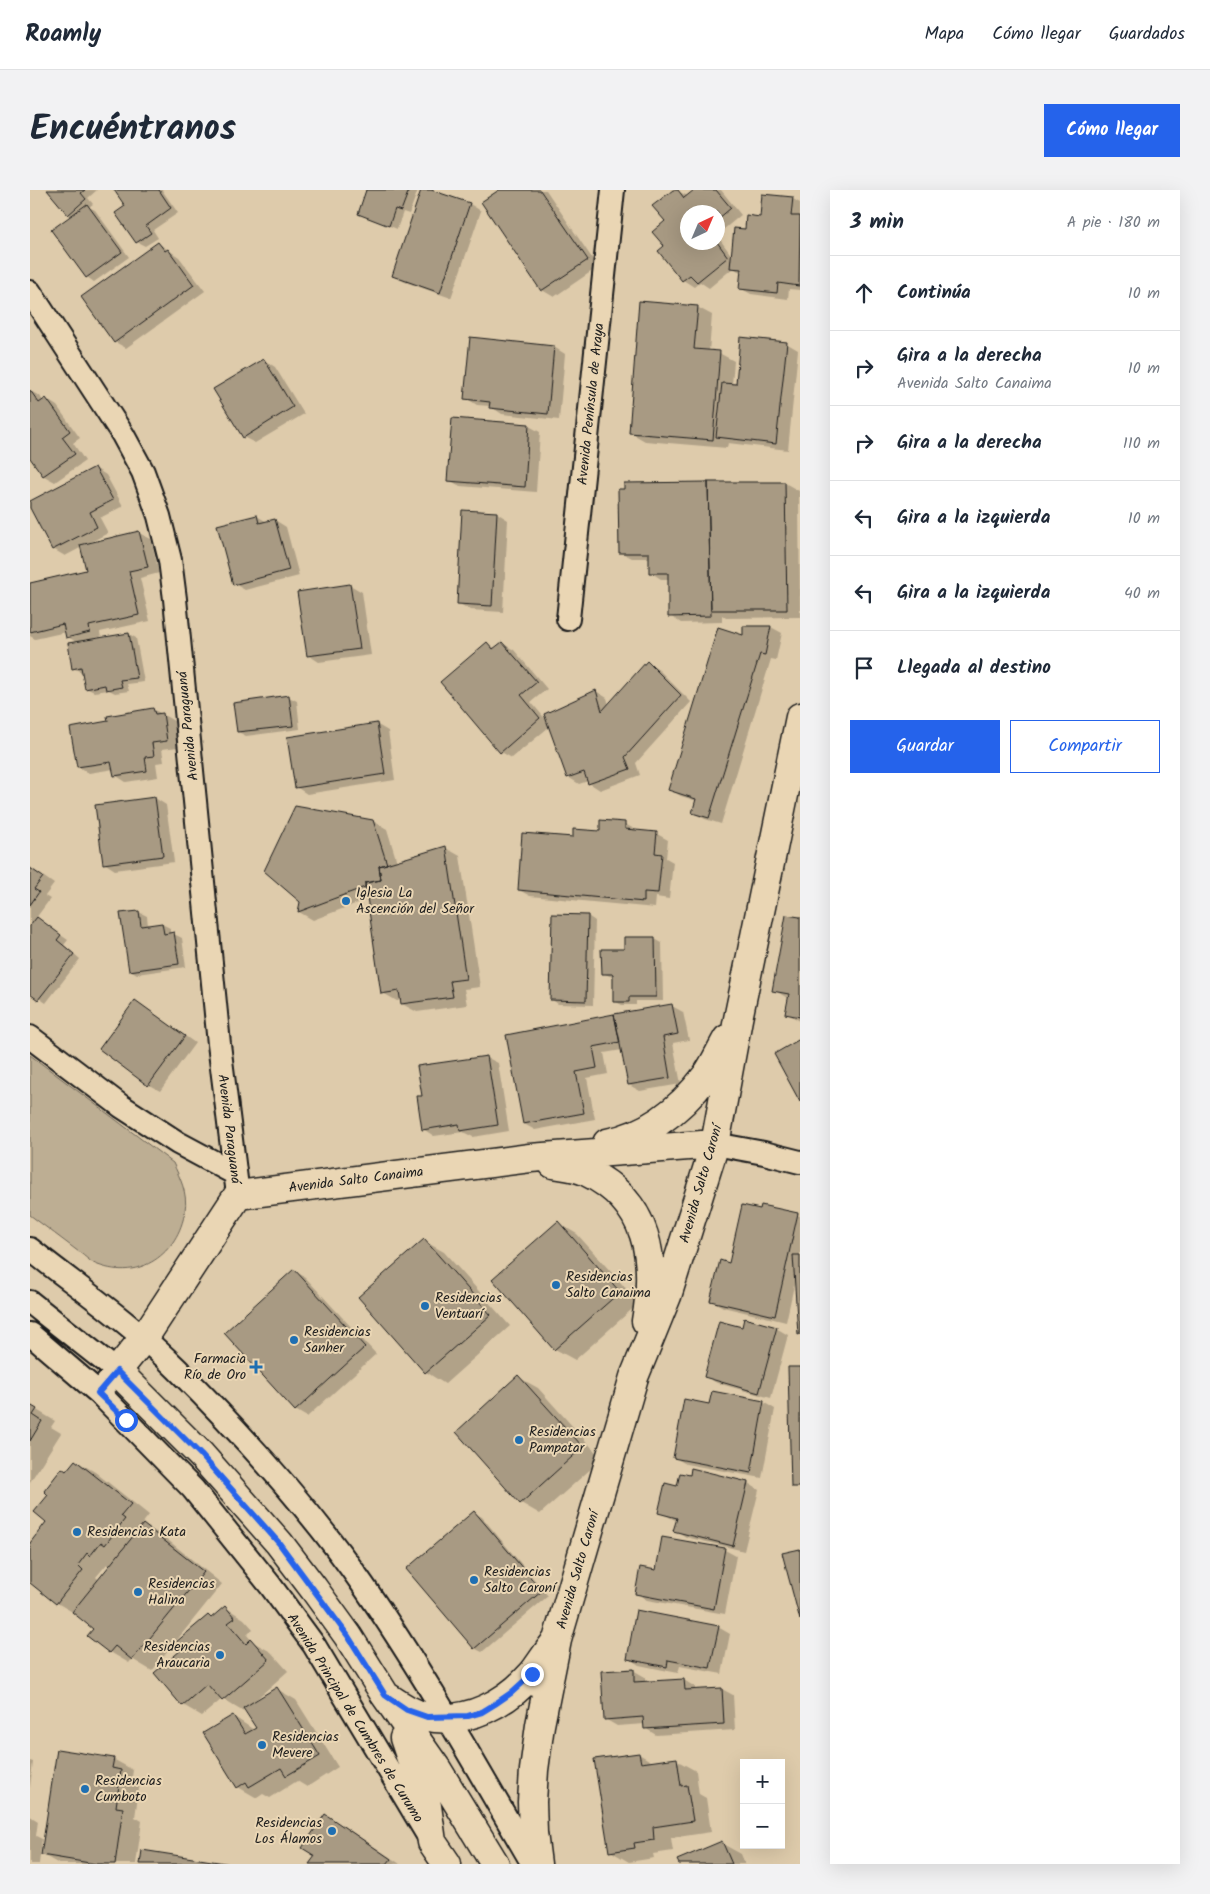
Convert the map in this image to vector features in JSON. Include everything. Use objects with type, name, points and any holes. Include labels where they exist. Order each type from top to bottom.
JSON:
[{"type":"main road","name":"Avenida Salto Caroní","points":[[557,1640],[634,1377],[667,1296],[715,1144],[738,1019],[800,718]]},
{"type":"main road","points":[[530,1158],[620,1140],[651,1127],[679,1107],[706,1076],[738,1019]]},
{"type":"main road","name":"Avenida Salto Canaima","points":[[236,1184],[715,1144]]},
{"type":"main road","points":[[530,1158],[586,1172],[616,1190],[633,1209],[645,1234],[651,1289],[634,1377]]},
{"type":"main road","points":[[117,1371],[144,1338],[236,1184]]},
{"type":"main road","name":"Avenida Principal de Cumbres de Curumo","points":[[117,1371],[201,1455],[279,1543],[348,1636],[385,1695],[437,1769],[495,1864]]},
{"type":"main road","points":[[385,1695],[407,1710],[427,1717],[468,1716],[482,1712],[511,1693],[532,1674],[557,1640]]},
{"type":"main road","points":[[537,1864],[532,1802],[534,1770],[540,1725],[557,1640]]},
{"type":"main road","name":"Avenida Principal de Cumbres de Curumo","points":[[385,1695],[417,1774],[426,1806],[435,1853],[447,1864]]},
{"type":"street","name":"Avenida Península de Araya","points":[[568,618],[613,190]]},
{"type":"street","name":"Avenida Paraguaná","points":[[30,292],[123,434],[143,472],[159,516],[170,560],[219,1044],[236,1184]]},
{"type":"street","points":[[30,1036],[121,1106],[236,1184]]},
{"type":"street","points":[[715,1144],[800,1162]]},
{"type":"street","points":[[30,1249],[144,1338],[176,1368],[256,1452],[323,1531],[363,1585],[421,1672],[533,1864]]},
{"type":"street","name":"Avenida Principal de Cumbres de Curumo","points":[[30,1302],[117,1371]]},
{"type":"street","name":"Avenida Principal de Cumbres de Curumo","points":[[30,1334],[98,1393],[193,1490],[270,1585],[314,1645],[435,1853]]},
{"type":"street","points":[[98,1393],[117,1371]]},
{"type":"shaded area","points":[[30,1055],[173,1163],[184,1192],[185,1211],[181,1226],[174,1240],[155,1260],[142,1266],[128,1269],[114,1269],[98,1265],[90,1261],[30,1215]]},
{"type":"building","points":[[47,190],[85,190],[81,193],[86,199],[68,215]]},
{"type":"building","points":[[114,190],[159,190],[171,208],[146,226],[151,233],[136,243],[115,213],[125,206]]},
{"type":"building","points":[[366,190],[409,190],[401,211],[395,209],[389,226],[358,214]]},
{"type":"building","points":[[421,190],[431,190],[470,203],[440,293],[392,276]]},
{"type":"building","points":[[499,190],[540,190],[588,260],[541,291],[481,202]]},
{"type":"building","points":[[673,190],[678,190],[684,198],[694,190],[716,190],[731,208],[725,213],[725,205],[680,205],[680,250],[723,250],[728,257],[697,282],[690,275],[682,281],[658,251],[664,246],[652,232],[665,221],[652,206]]},
{"type":"building","points":[[762,194],[793,197],[791,216],[800,216],[799,286],[778,283],[777,293],[739,289],[741,269],[730,268],[734,228],[745,229],[746,215],[760,217]]},
{"type":"building","points":[[87,204],[122,252],[86,278],[51,230]]},
{"type":"building","points":[[158,242],[165,251],[168,249],[194,285],[114,343],[81,297]]},
{"type":"building","points":[[639,301],[698,306],[694,349],[720,351],[713,440],[629,433]]},
{"type":"building","points":[[470,337],[554,346],[548,414],[489,408],[490,402],[464,399]]},
{"type":"building","points":[[740,337],[787,342],[776,444],[716,437],[722,383],[736,384]]},
{"type":"building","points":[[264,359],[293,407],[243,438],[213,389]]},
{"type":"building","points":[[30,390],[39,403],[46,398],[70,431],[62,437],[75,454],[43,476],[30,458]]},
{"type":"building","points":[[452,418],[529,424],[525,487],[447,481]]},
{"type":"building","points":[[95,467],[113,500],[90,512],[97,527],[52,550],[30,508],[30,501]]},
{"type":"building","points":[[708,482],[785,482],[787,610],[711,610]]},
{"type":"building","points":[[708,482],[711,616],[668,617],[668,573],[649,573],[649,553],[619,553],[618,489],[624,489],[624,483]]},
{"type":"building","points":[[462,510],[497,512],[492,606],[457,604]]},
{"type":"building","points":[[257,515],[259,523],[275,519],[289,570],[233,585],[217,525]]},
{"type":"building","points":[[139,531],[148,567],[129,571],[139,615],[89,626],[90,632],[66,638],[63,624],[30,632],[30,583],[86,570],[80,545]]},
{"type":"building","points":[[350,584],[360,649],[307,656],[297,592]]},
{"type":"building","points":[[743,626],[771,626],[765,655],[760,654],[709,818],[692,813],[696,799],[668,790],[718,627],[743,635]]},
{"type":"building","points":[[129,633],[137,678],[120,680],[122,687],[106,690],[105,685],[85,689],[81,667],[72,669],[68,643]]},
{"type":"building","points":[[487,642],[493,649],[502,642],[537,682],[521,695],[540,718],[500,753],[440,682]]},
{"type":"building","points":[[647,661],[681,695],[625,757],[630,769],[588,784],[584,772],[567,778],[544,714],[596,690],[602,711]]},
{"type":"building","points":[[289,695],[293,726],[237,732],[233,703]]},
{"type":"building","points":[[153,708],[155,714],[163,713],[167,741],[152,743],[154,756],[145,757],[147,771],[114,776],[111,762],[77,767],[70,728],[108,721],[107,716]]},
{"type":"building","points":[[377,723],[385,774],[295,788],[287,737]]},
{"type":"building","points":[[155,797],[163,856],[103,864],[95,805]]},
{"type":"building","points":[[295,806],[373,820],[387,864],[379,866],[381,880],[365,883],[365,887],[298,912],[300,902],[264,871]]},
{"type":"building","points":[[600,820],[625,822],[625,829],[657,832],[655,853],[662,854],[658,893],[644,892],[644,902],[518,890],[522,833],[573,837],[573,829],[600,831]]},
{"type":"building","points":[[446,846],[466,979],[450,981],[453,997],[401,1004],[399,991],[381,994],[365,883],[381,880],[379,866]]},
{"type":"building","points":[[30,868],[43,877],[34,889],[39,892],[30,905]]},
{"type":"building","points":[[139,911],[141,926],[162,923],[164,934],[174,932],[179,964],[129,971],[120,913]]},
{"type":"building","points":[[552,914],[588,915],[586,1001],[550,1000]]},
{"type":"building","points":[[786,915],[800,917],[800,1017],[785,1014],[789,994],[772,991]]},
{"type":"building","points":[[37,917],[61,935],[57,940],[74,954],[38,1000],[30,994],[30,926]]},
{"type":"building","points":[[624,937],[655,937],[656,997],[629,997],[629,1002],[613,1002],[613,974],[602,974],[601,949],[624,949]]},
{"type":"building","points":[[135,1000],[185,1036],[148,1086],[99,1049]]},
{"type":"building","points":[[672,1004],[678,1034],[663,1037],[670,1078],[628,1085],[614,1014]]},
{"type":"building","points":[[614,1014],[620,1042],[593,1047],[597,1068],[576,1072],[584,1113],[523,1124],[506,1035]]},
{"type":"building","points":[[800,1039],[800,1102],[774,1054]]},
{"type":"building","points":[[487,1056],[498,1125],[460,1131],[459,1124],[422,1130],[417,1096],[422,1096],[417,1066]]},
{"type":"building","points":[[742,1205],[760,1209],[761,1205],[798,1213],[775,1316],[710,1301],[720,1260],[729,1263]]},
{"type":"building","name":"Residencias Salto Canaima","points":[[558,1221],[620,1292],[554,1350],[492,1279]]},
{"type":"building","name":"Residencias Ventuarí","points":[[424,1239],[491,1315],[425,1373],[358,1297]]},
{"type":"building","points":[[793,1255],[800,1255],[800,1334],[798,1335]]},
{"type":"building","name":"Residencias Sanher","points":[[294,1269],[365,1347],[295,1411],[224,1333]]},
{"type":"building","points":[[744,1318],[777,1327],[759,1393],[704,1377],[719,1321],[742,1327]]},
{"type":"building","points":[[788,1367],[800,1367],[800,1487],[791,1487]]},
{"type":"building","name":"Residencias Pampatar","points":[[518,1375],[583,1447],[520,1504],[456,1432]]},
{"type":"building","points":[[712,1391],[764,1401],[751,1473],[673,1458],[684,1399],[709,1404]]},
{"type":"building","points":[[30,1405],[37,1409],[33,1415],[42,1421],[30,1441]]},
{"type":"building","name":"Residencias Kata","points":[[75,1460],[131,1504],[121,1516],[125,1519],[105,1545],[101,1542],[90,1556],[87,1553],[78,1565],[83,1570],[56,1604],[30,1583],[30,1543],[46,1522],[34,1512],[48,1495],[44,1491],[62,1468],[66,1471]]},
{"type":"building","points":[[691,1468],[748,1482],[733,1546],[673,1531],[677,1518],[658,1513],[665,1483],[677,1486],[680,1473],[690,1475]]},
{"type":"building","name":"Residencias Salto Caroní","points":[[474,1511],[542,1591],[474,1649],[406,1569]]},
{"type":"building","name":"Residencias Halina","points":[[143,1524],[204,1572],[132,1660],[115,1646],[109,1653],[87,1636],[93,1629],[72,1612]]},
{"type":"building","points":[[662,1537],[725,1548],[714,1609],[635,1594],[640,1567],[656,1570]]},
{"type":"building","points":[[800,1549],[800,1620],[782,1553]]},
{"type":"building","name":"Residencias Araucaria","points":[[225,1606],[235,1618],[228,1623],[246,1644],[251,1639],[269,1660],[222,1701],[207,1684],[182,1706],[154,1673],[181,1650],[175,1643],[208,1615],[211,1618]]},
{"type":"building","points":[[636,1610],[719,1626],[710,1668],[668,1660],[667,1667],[627,1659]]},
{"type":"building","points":[[634,1669],[634,1682],[684,1679],[685,1690],[722,1688],[724,1724],[644,1729],[643,1717],[604,1720],[601,1671]]},
{"type":"building","name":"Residencias Mevere","points":[[277,1687],[320,1756],[286,1776],[281,1768],[249,1787],[246,1782],[237,1788],[203,1733],[233,1715],[245,1734],[256,1728],[243,1708]]},
{"type":"building","name":"Residencias Cumboto","points":[[57,1749],[114,1758],[112,1768],[121,1770],[116,1807],[123,1808],[115,1864],[96,1864],[41,1855]]},
{"type":"building","points":[[639,1753],[641,1763],[677,1758],[681,1786],[687,1785],[693,1821],[653,1827],[654,1840],[634,1843],[635,1848],[609,1852],[594,1759]]},
{"type":"building","name":"Residencias Los Álamos","points":[[325,1814],[391,1859],[387,1864],[309,1864],[315,1856],[302,1848]]},
{"type":"building","points":[[722,1841],[732,1864],[679,1864],[677,1860]]},
{"type":"building","points":[[142,1850],[231,1864],[140,1864]]},
{"type":"place","name":"Iglesia La Ascención del Señor","points":[[346,901]]},
{"type":"place","name":"Residencias Salto Canaima","points":[[556,1285]]},
{"type":"place","name":"Residencias Ventuarí","points":[[425,1306]]},
{"type":"place","name":"Residencias Sanher","points":[[294,1340]]},
{"type":"place","name":"Farmacia Río de Oro","points":[[256,1367]]},
{"type":"place","name":"Residencias Pampatar","points":[[519,1440]]},
{"type":"place","name":"Residencias Kata","points":[[77,1532]]},
{"type":"place","name":"Residencias Salto Caroní","points":[[474,1580]]},
{"type":"place","name":"Residencias Halina","points":[[138,1592]]},
{"type":"place","name":"Residencias Araucaria","points":[[220,1655]]},
{"type":"place","name":"Residencias Mevere","points":[[262,1745]]},
{"type":"place","name":"Residencias Cumboto","points":[[85,1789]]},
{"type":"place","name":"Residencias Los Álamos","points":[[332,1831]]},
{"type":"route","points":[[126,1420],[98,1393],[117,1371],[201,1455],[279,1543],[348,1636],[385,1695],[407,1710],[427,1717],[468,1716],[482,1712],[511,1693],[532,1674]]}]
